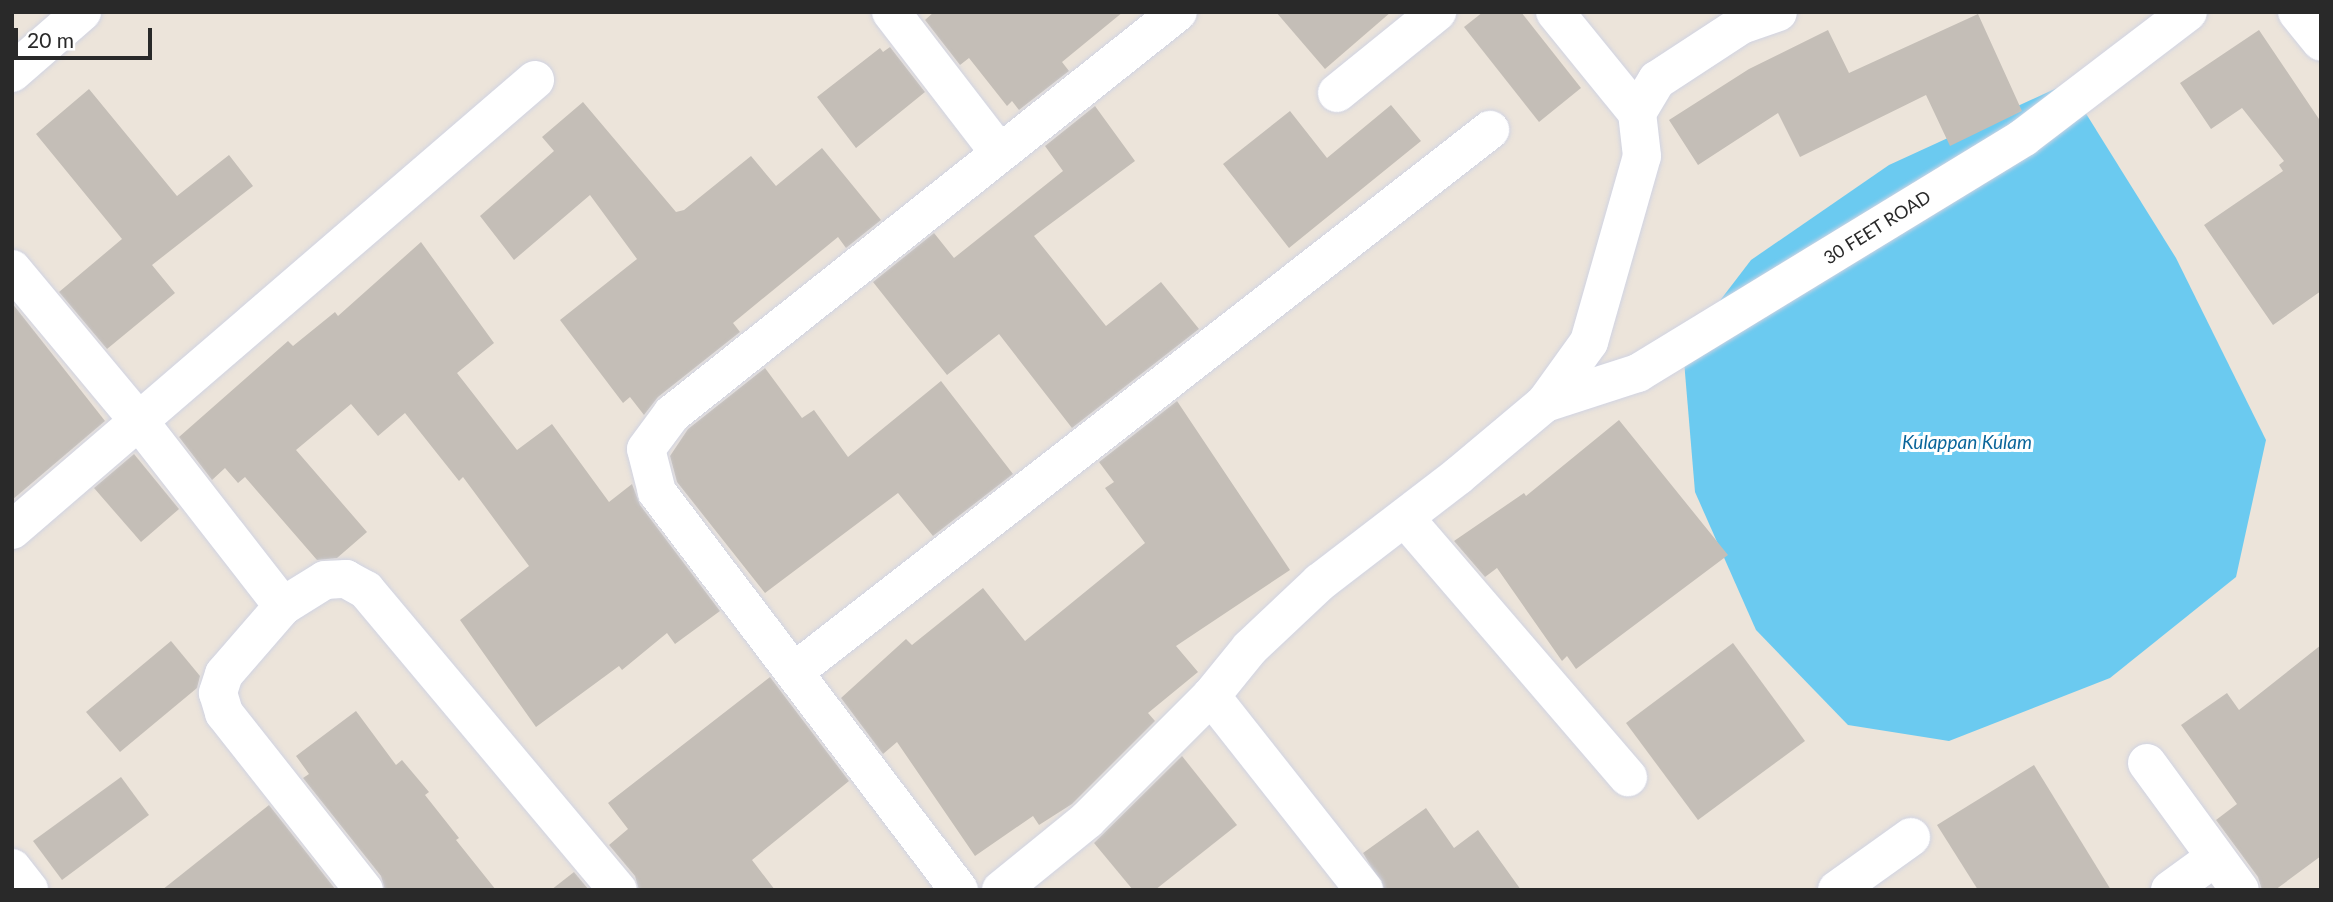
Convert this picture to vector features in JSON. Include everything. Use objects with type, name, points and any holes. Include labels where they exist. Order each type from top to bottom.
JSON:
[{"type":"street","points":[[12,73],[82,12]]},
{"type":"street","points":[[891,12],[999,152]]},
{"type":"street","points":[[959,890],[657,492],[646,449],[672,414],[1178,12]]},
{"type":"street","points":[[1337,93],[1437,12]]},
{"type":"street","points":[[1001,890],[1087,820],[1211,696],[1250,648],[1320,582],[1405,518],[1545,402],[1589,342],[1642,156],[1637,113],[1555,12]]},
{"type":"street","points":[[1637,113],[1657,80],[1685,58],[1741,25],[1778,12]]},
{"type":"street","name":"30 FEET ROAD","points":[[1545,402],[1639,373],[2024,137],[2188,12]]},
{"type":"street","points":[[2297,12],[2321,42]]},
{"type":"street","points":[[12,530],[536,80]]},
{"type":"street","points":[[795,671],[1490,130]]},
{"type":"street","points":[[12,269],[138,420],[283,606]]},
{"type":"street","points":[[1405,518],[1628,776]]},
{"type":"street","points":[[364,890],[224,713],[218,693],[224,674],[283,606],[325,580],[346,579],[366,590],[618,890]]},
{"type":"street","points":[[1211,696],[1364,890]]},
{"type":"street","points":[[2147,763],[2240,890]]},
{"type":"street","points":[[1837,890],[1911,837]]},
{"type":"street","points":[[2169,890],[2214,858]]},
{"type":"street","points":[[12,868],[29,890]]},
{"type":"water","name":"Kulappan Kulam","points":[[2057,88],[2085,112],[2176,258],[2266,440],[2236,577],[2110,678],[1949,741],[1848,725],[1756,630],[1695,492],[1683,349],[1751,260],[1889,165]]},
{"type":"building","points":[[934,12],[1123,12],[1062,62],[1069,71],[1019,110],[1012,101],[1007,106],[969,58],[960,65],[925,20]]},
{"type":"building","points":[[1276,12],[1391,12],[1325,69]]},
{"type":"building","points":[[1483,12],[1521,12],[1581,88],[1539,122],[1464,27]]},
{"type":"building","points":[[1978,14],[2022,111],[1950,146],[1926,95],[1800,157],[1778,113],[1698,165],[1669,120],[1749,69],[1828,30],[1849,73]]},
{"type":"building","points":[[2259,30],[2321,122],[2321,291],[2273,325],[2204,225],[2283,171],[2279,165],[2284,161],[2242,108],[2211,129],[2180,83]]},
{"type":"building","points":[[890,47],[925,92],[856,148],[817,97],[880,48],[883,52]]},
{"type":"building","points":[[89,89],[177,196],[229,155],[253,186],[152,265],[175,293],[107,349],[59,292],[122,239],[36,134]]},
{"type":"building","points":[[583,102],[676,212],[684,210],[751,156],[776,186],[822,148],[881,220],[846,248],[838,237],[733,323],[740,332],[658,397],[644,415],[630,397],[623,403],[560,320],[637,259],[590,195],[514,260],[480,216],[554,151],[542,137]]},
{"type":"building","points":[[1391,105],[1421,141],[1289,248],[1223,164],[1290,111],[1327,158]]},
{"type":"building","points":[[1095,106],[1135,161],[1034,236],[1106,326],[1161,282],[1199,329],[1072,428],[999,334],[947,375],[873,282],[934,233],[954,258],[1063,171],[1045,146]]},
{"type":"building","points":[[421,242],[494,343],[457,373],[517,450],[552,424],[609,502],[632,484],[640,505],[720,611],[675,644],[667,633],[622,670],[619,666],[536,727],[460,620],[529,566],[463,477],[459,481],[405,413],[378,436],[351,404],[296,450],[367,532],[337,558],[317,560],[245,477],[238,483],[225,468],[212,480],[179,437],[288,341],[293,346],[335,312],[338,316]]},
{"type":"building","points":[[12,303],[105,421],[12,500]]},
{"type":"building","points":[[765,368],[802,418],[814,410],[848,457],[941,381],[1013,474],[933,536],[898,493],[765,593],[677,482],[670,456],[688,429]]},
{"type":"building","points":[[1177,401],[1290,570],[1176,646],[1198,672],[1148,713],[1155,721],[1072,804],[1039,825],[1033,816],[975,856],[897,742],[883,754],[841,698],[906,639],[912,645],[983,588],[1025,641],[1145,543],[1105,488],[1114,482],[1099,462]]},
{"type":"building","points":[[1619,420],[1728,555],[1576,669],[1567,656],[1562,661],[1497,568],[1485,577],[1454,541],[1524,493],[1526,496]]},
{"type":"building","points":[[134,454],[179,509],[141,542],[94,488]]},
{"type":"building","points":[[171,641],[200,676],[197,688],[120,752],[86,712]]},
{"type":"building","points":[[1733,643],[1805,741],[1698,820],[1626,723]]},
{"type":"building","points":[[2321,645],[2321,856],[2275,890],[2262,890],[2258,877],[2216,820],[2237,804],[2181,725],[2227,693],[2239,710]]},
{"type":"building","points":[[770,677],[849,781],[752,860],[775,890],[639,890],[635,876],[609,845],[628,829],[608,803]]},
{"type":"building","points":[[356,711],[396,765],[402,760],[429,792],[425,795],[459,838],[456,840],[496,890],[385,890],[381,876],[303,778],[309,774],[296,756]]},
{"type":"building","points":[[1182,756],[1237,825],[1155,890],[1133,890],[1094,843]]},
{"type":"building","points":[[2034,765],[2111,890],[1978,890],[1937,825]]},
{"type":"building","points":[[121,777],[149,815],[62,880],[33,841]]},
{"type":"building","points":[[269,805],[336,890],[162,890]]},
{"type":"building","points":[[1426,808],[1454,848],[1478,830],[1521,890],[1385,890],[1363,853]]},
{"type":"building","points":[[574,872],[589,890],[551,890]]}]
